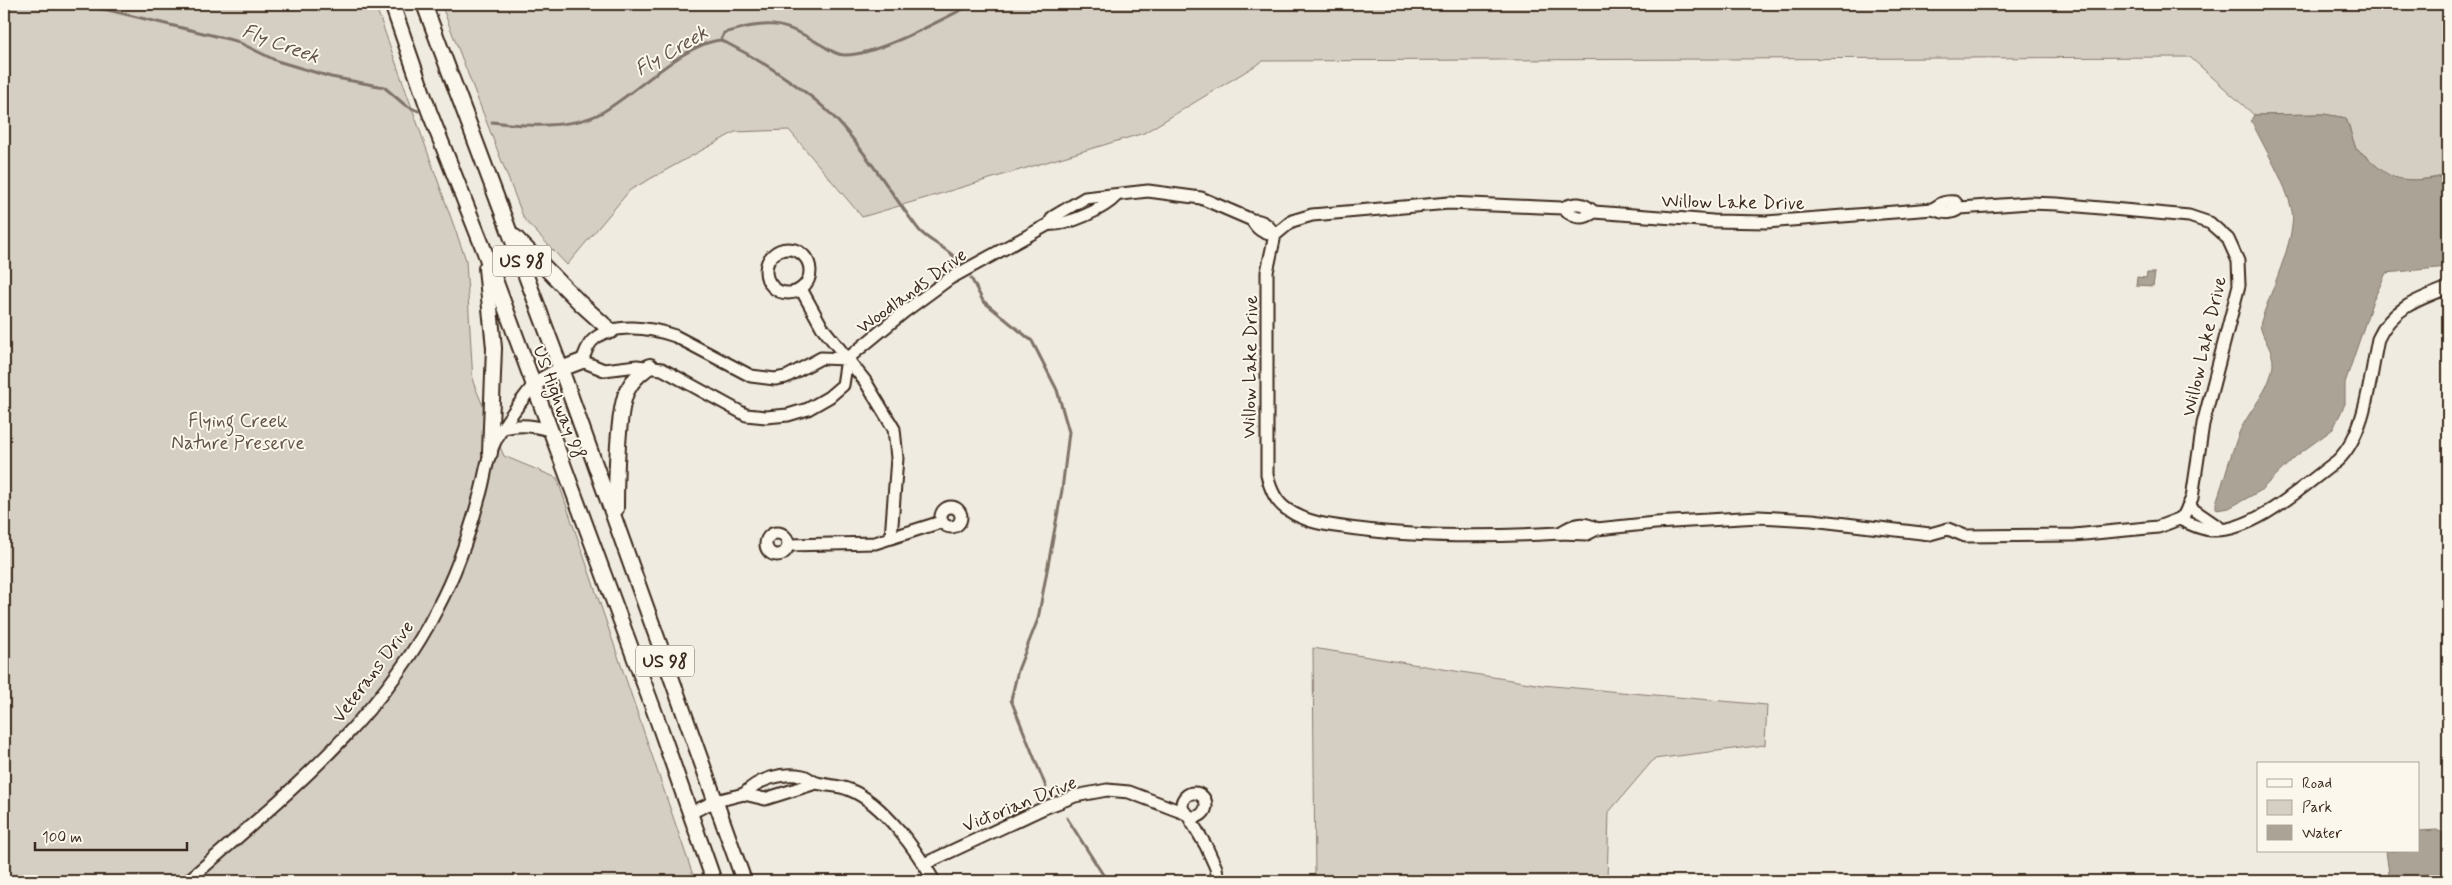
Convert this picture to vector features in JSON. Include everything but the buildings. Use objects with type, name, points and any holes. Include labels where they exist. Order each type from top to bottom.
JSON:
[{"type":"main road","name":"US Highway 98","points":[[392,4],[429,111],[534,384],[549,430],[690,813]]},
{"type":"main road","name":"US Highway 98","points":[[424,4],[561,369],[616,520],[642,601],[716,801]]},
{"type":"main road","points":[[511,233],[580,303],[611,331]]},
{"type":"main road","points":[[484,250],[494,348],[490,453]]},
{"type":"main road","points":[[534,384],[561,369],[582,362]]},
{"type":"main road","points":[[616,520],[616,480],[622,412],[626,390],[636,377],[650,366]]},
{"type":"main road","name":"US 98","points":[[716,801],[744,881]]},
{"type":"main road","name":"US 98","points":[[690,813],[714,881]]},
{"type":"street","name":"Woodlands Drive","points":[[847,359],[843,385],[829,397],[808,409],[788,415],[766,417],[746,414],[662,369],[650,366],[604,370],[582,362],[591,342],[598,336],[611,331],[629,328],[662,332],[675,336],[751,376],[763,378],[786,377],[821,358],[847,359],[904,312],[949,279],[1049,224],[1054,217],[1085,198],[1098,195],[1116,196],[1148,190],[1201,198],[1252,220],[1259,220],[1268,225],[1275,235]]},
{"type":"street","name":"Willow Lake Drive","points":[[1449,203],[1562,208],[1578,203],[1586,204],[1594,212],[1704,221],[1766,222],[1933,209],[1945,214],[1953,213],[1960,208],[2029,203],[2188,216],[2210,223],[2228,239],[2238,261],[2239,286],[2203,424],[2195,486],[2188,506],[2179,519],[2158,527],[2074,535],[1965,536],[1948,529],[1930,534],[1812,520],[1759,517],[1707,519],[1597,529],[1588,524],[1580,523],[1570,526],[1560,533],[1444,537],[1391,534],[1307,520],[1286,510],[1271,490],[1265,454],[1267,272],[1275,235],[1292,221],[1312,215],[1396,206],[1449,203]]},
{"type":"street","points":[[2179,519],[2197,527],[2224,530],[2238,528],[2256,520],[2346,453],[2357,432],[2378,339],[2383,328],[2398,310],[2448,288]]},
{"type":"street","points":[[800,289],[822,327],[885,411],[894,429],[897,458],[891,538]]},
{"type":"street","name":"Veterans Drive","points":[[188,881],[337,746],[375,704],[410,657],[438,607],[462,551],[480,496],[490,453],[504,428],[534,384]]},
{"type":"street","points":[[504,428],[518,425],[534,426],[549,430]]},
{"type":"street","points":[[2188,506],[2210,523],[2224,530]]},
{"type":"street","points":[[788,545],[875,543],[942,522]]},
{"type":"street","points":[[744,794],[756,782],[774,777],[804,776],[816,783],[851,790],[880,809],[924,864],[934,881]]},
{"type":"street","points":[[690,813],[716,801],[744,794],[765,799],[816,783]]},
{"type":"street","name":"Victorian Drive","points":[[924,864],[1044,808],[1075,796],[1099,791],[1128,792],[1187,814],[1206,846],[1216,868],[1218,881]]},
{"type":"green space","name":"Flying Creek Nature Preserve","points":[[4,4],[375,4],[466,260],[473,382],[504,456],[557,478],[695,881],[4,881]]},
{"type":"green space","points":[[441,4],[2448,4],[2448,175],[2415,180],[2398,179],[2390,176],[2356,149],[2346,118],[2324,114],[2254,115],[2190,57],[1263,61],[1144,133],[862,217],[789,130],[735,132],[630,190],[567,265],[524,219]]},
{"type":"green space","points":[[1313,648],[1542,685],[1767,705],[1765,745],[1654,759],[1609,812],[1607,881],[1315,881]]},
{"type":"water","points":[[2324,114],[2346,118],[2356,149],[2390,175],[2406,180],[2448,176],[2448,267],[2386,273],[2372,303],[2345,383],[2345,404],[2333,429],[2296,456],[2260,491],[2229,508],[2216,510],[2216,503],[2239,433],[2264,392],[2271,374],[2273,365],[2272,354],[2260,325],[2286,251],[2292,222],[2292,211],[2285,188],[2251,120],[2254,115]]},
{"type":"water","points":[[2147,273],[2155,273],[2153,286],[2136,285],[2137,277],[2146,278]]},
{"type":"water","points":[[2437,830],[2446,835],[2448,881],[2390,881],[2386,852],[2420,852],[2420,831]]},
{"type":"waterway","name":"Fly Creek","points":[[68,4],[108,10],[236,41],[277,61],[331,77],[384,87],[405,105],[418,111]]},
{"type":"waterway","name":"Fly Creek","points":[[492,122],[518,125],[547,125],[576,122],[589,118],[614,105],[660,70],[691,50],[707,43],[721,40],[724,33],[751,26],[773,25],[794,30],[835,53],[846,55],[875,49],[892,43],[973,4]]},
{"type":"waterway","points":[[721,40],[752,57],[817,101],[842,126],[862,151],[919,230],[950,253],[960,263]]},
{"type":"waterway","points":[[971,278],[983,301],[1032,341],[1057,390],[1069,432],[1062,490],[1038,619],[1018,670],[1011,700],[1046,787]]},
{"type":"waterway","points":[[1067,818],[1107,881]]}]
